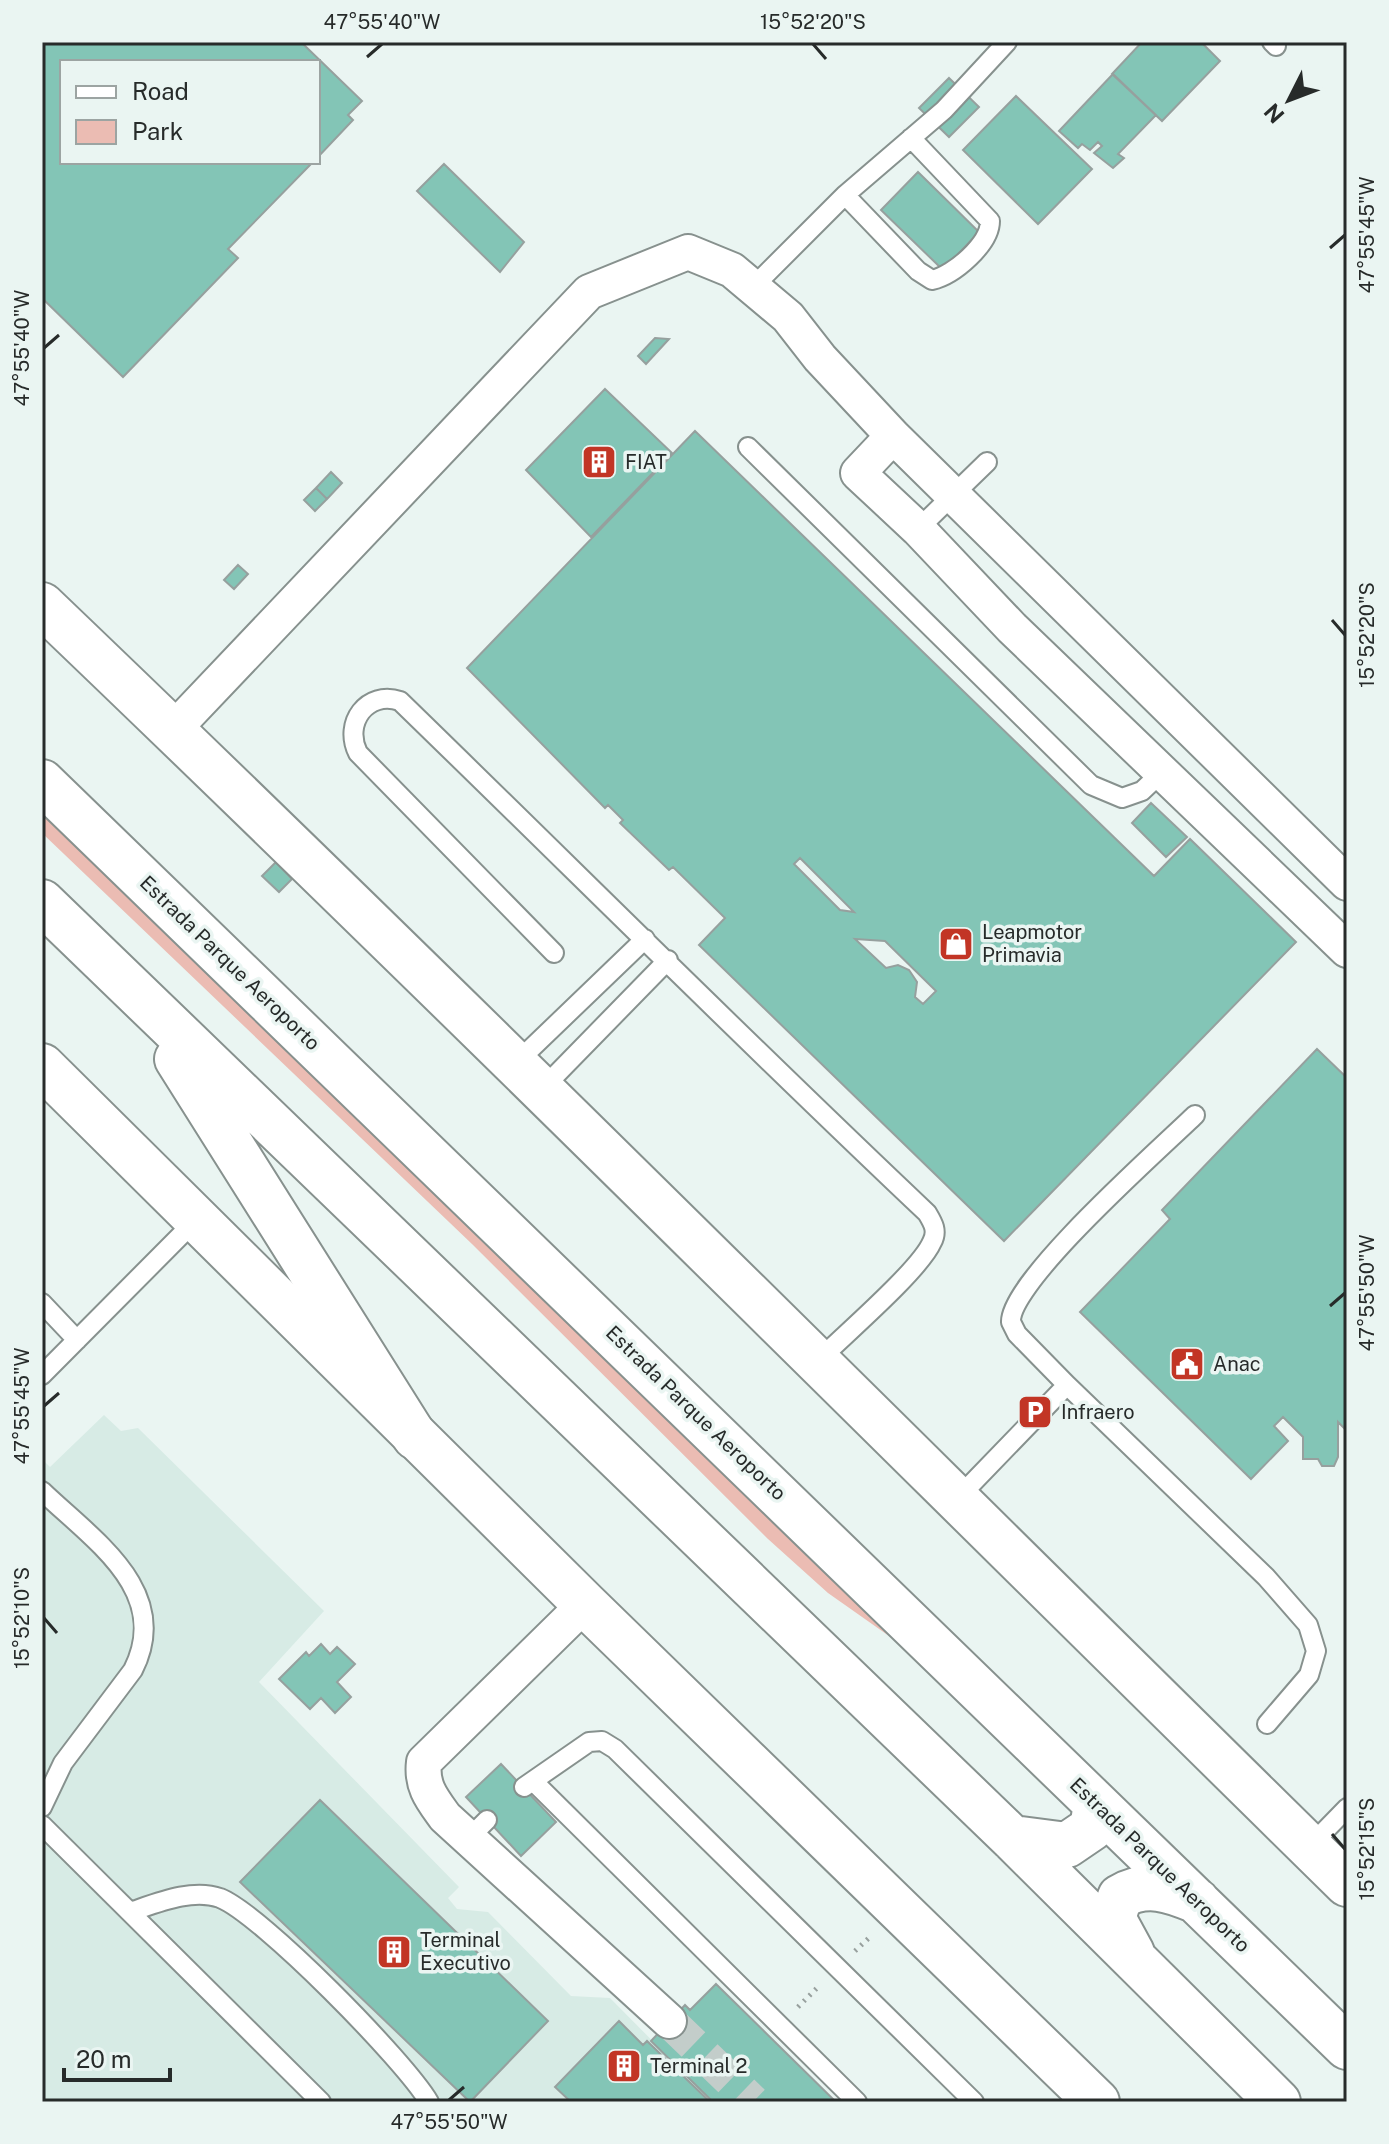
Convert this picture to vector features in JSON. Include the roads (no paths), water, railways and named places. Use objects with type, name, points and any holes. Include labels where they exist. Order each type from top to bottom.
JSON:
[{"type":"main road","points":[[42,605],[530,1075],[819,1360],[955,1501],[1347,1884]]},
{"type":"main road","name":"Estrada Parque Aeroporto","points":[[42,782],[1347,2047]]},
{"type":"main road","points":[[42,902],[142,1002],[1012,1838],[1278,2102]]},
{"type":"main road","points":[[142,1002],[415,1437]]},
{"type":"main road","points":[[42,1066],[585,1604],[1097,2102]]},
{"type":"main road","points":[[1012,1838],[1067,1845],[1092,1828],[1096,1804]]},
{"type":"main road","points":[[1138,1964],[1113,1918],[1120,1897],[1148,1888],[1169,1889],[1199,1901]]},
{"type":"street","points":[[173,730],[589,292],[688,252],[732,270],[788,317],[820,358],[893,436],[1347,883]]},
{"type":"street","points":[[893,436],[858,473],[918,529],[1012,628],[1347,950]]},
{"type":"street","points":[[1012,628],[1051,592]]},
{"type":"street","points":[[585,1604],[424,1762],[422,1778],[428,1794],[477,1829],[669,2021]]},
{"type":"lane","points":[[753,287],[845,195],[944,110],[1007,42]]},
{"type":"lane","points":[[845,195],[880,221],[932,280],[942,278],[970,255],[991,225],[934,172],[911,138]]},
{"type":"lane","points":[[748,447],[1091,785],[1122,798],[1142,791],[1162,772]]},
{"type":"lane","points":[[918,529],[987,462]]},
{"type":"lane","points":[[554,953],[358,753],[352,741],[353,725],[361,711],[374,700],[387,697],[400,701],[668,960],[783,1077],[927,1213],[935,1225],[932,1242],[922,1256],[819,1360]]},
{"type":"lane","points":[[530,1075],[645,939]]},
{"type":"lane","points":[[530,1075],[668,960]]},
{"type":"lane","points":[[1195,1115],[1057,1250],[1017,1297],[1011,1322],[1017,1334],[1266,1577],[1308,1625],[1316,1651],[1309,1675],[1267,1724]]},
{"type":"lane","points":[[42,1375],[196,1220]]},
{"type":"lane","points":[[42,1303],[77,1340]]},
{"type":"lane","points":[[955,1501],[1067,1385]]},
{"type":"lane","points":[[42,1491],[119,1566],[138,1593],[144,1610],[144,1633],[141,1654],[133,1670],[63,1763],[42,1807]]},
{"type":"lane","points":[[857,2102],[528,1784],[589,1742],[602,1741],[615,1749],[974,2102]]},
{"type":"lane","points":[[1309,1847],[1347,1808]]},
{"type":"lane","points":[[42,1825],[321,2102]]},
{"type":"lane","points":[[130,1912],[177,1897],[200,1896],[217,1897],[245,1911],[369,2031],[417,2081],[429,2102]]},
{"type":"tunnel","points":[[669,2021],[753,2102]]},
{"type":"place","name":"FIAT","points":[[599,462]]},
{"type":"place","name":"Leapmotor Primavia","points":[[956,944]]},
{"type":"place","name":"Anac","points":[[1187,1364]]},
{"type":"place","name":"Infraero","points":[[1035,1412]]},
{"type":"place","name":"Terminal Executivo","points":[[394,1952]]},
{"type":"place","name":"Terminal 2","points":[[624,2066]]}]
